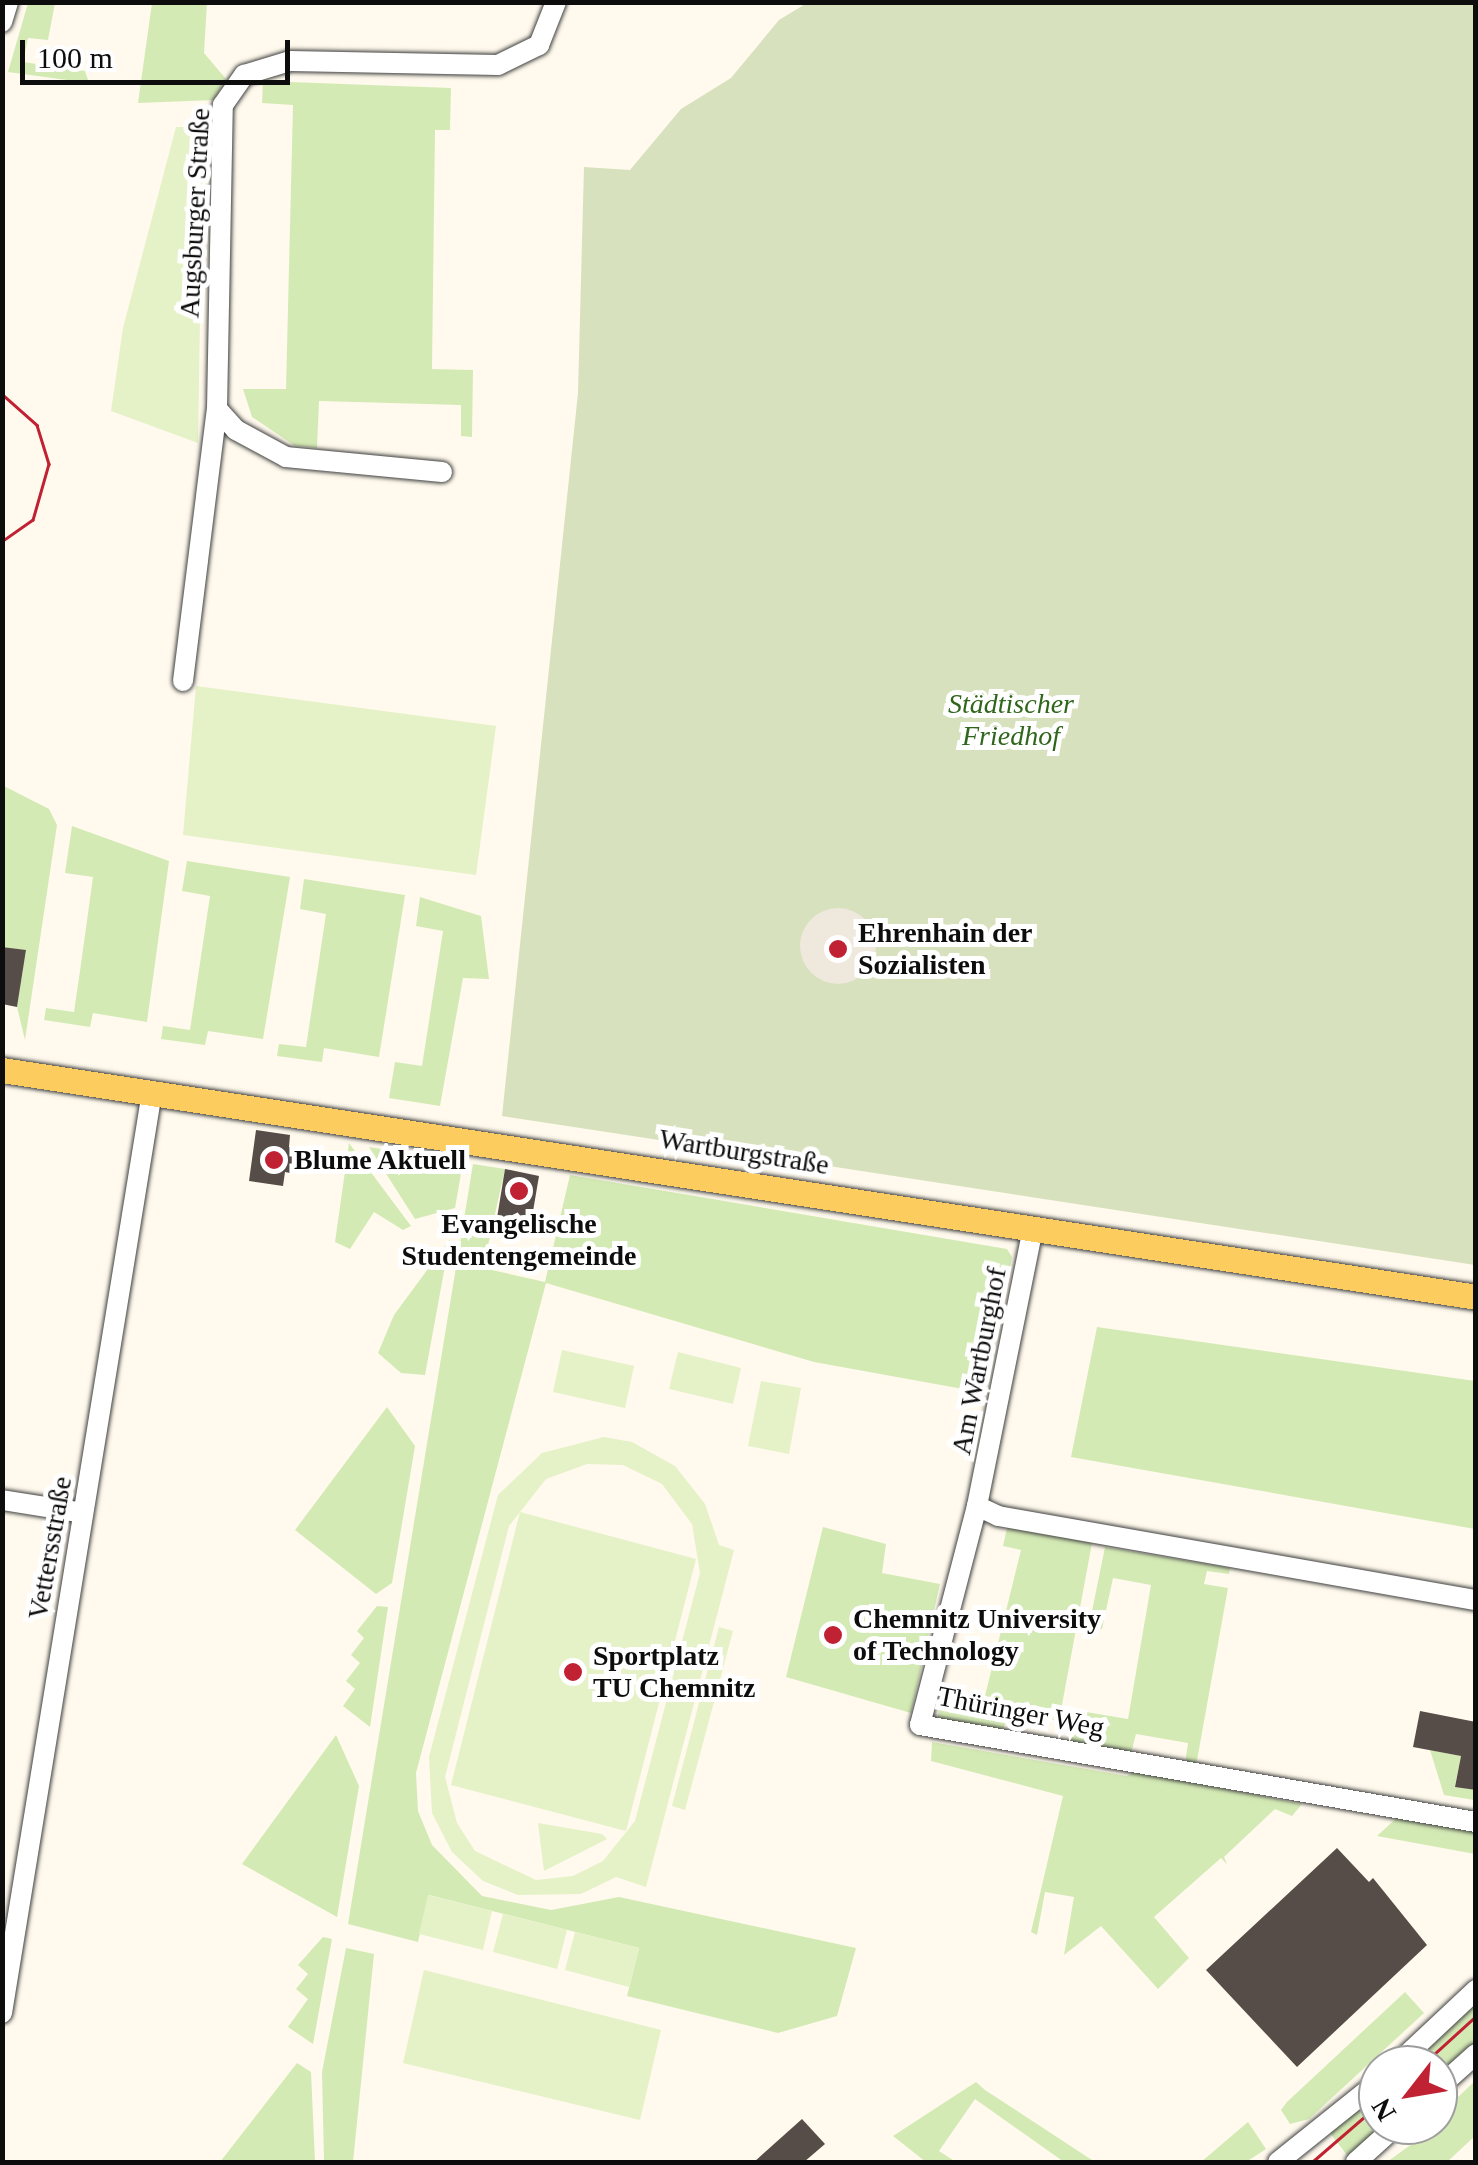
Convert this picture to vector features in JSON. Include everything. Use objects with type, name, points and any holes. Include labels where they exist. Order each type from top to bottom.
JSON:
[{"type":"main road","name":"Wartburgstraße","points":[[2,1070],[1476,1296]]},
{"type":"street","points":[[2,22],[8,2]]},
{"type":"street","name":"Augsburger Straße","points":[[183,682],[217,409],[224,105],[237,82],[290,61],[498,64],[539,44],[556,2]]},
{"type":"street","points":[[217,409],[236,430],[286,458],[442,472]]},
{"type":"street","name":"Vettersstraße","points":[[2,2014],[9,1929],[84,1513],[152,1092]]},
{"type":"street","name":"Am Wartburghof","points":[[977,1506],[1034,1228]]},
{"type":"street","points":[[2,1500],[84,1513]]},
{"type":"street","points":[[977,1506],[998,1516],[1476,1600]]},
{"type":"street","name":"Thüringer Weg","points":[[977,1506],[920,1725],[1476,1822]]},
{"type":"street","points":[[1417,2045],[1476,1990]]},
{"type":"street","points":[[1278,2162],[1358,2098]]},
{"type":"street","points":[[1356,2162],[1375,2145]]},
{"type":"green space","points":[[28,3],[55,3],[48,40],[28,38],[23,62],[85,71],[89,83],[8,72]]},
{"type":"green space","points":[[152,3],[207,3],[204,53],[226,79],[214,100],[138,103]]},
{"type":"green space","name":"Städtischer Friedhof","points":[[807,3],[1475,3],[1475,1265],[502,1116],[578,393],[584,167],[630,170],[681,109],[731,78],[779,20]]},
{"type":"green space","points":[[263,81],[451,88],[450,130],[435,130],[432,369],[473,370],[472,437],[461,436],[461,405],[319,401],[317,448],[295,446],[252,417],[243,389],[286,389],[293,105],[262,103]]},
{"type":"green space","points":[[176,127],[203,127],[198,443],[111,411],[123,328]]},
{"type":"green space","points":[[196,686],[496,726],[476,875],[183,835]]},
{"type":"green space","points":[[2,785],[49,809],[57,825],[25,1040],[17,1007],[26,951],[3,947]]},
{"type":"green space","points":[[72,826],[169,861],[147,1022],[93,1013],[90,1027],[44,1020],[46,1008],[74,1012],[80,971],[93,877],[65,873]]},
{"type":"green space","points":[[187,861],[290,877],[263,1039],[208,1031],[205,1045],[161,1039],[163,1026],[190,1030],[210,896],[182,891]]},
{"type":"green space","points":[[304,879],[405,895],[379,1057],[324,1048],[322,1062],[277,1056],[279,1044],[306,1047],[326,914],[300,909]]},
{"type":"green space","points":[[420,897],[481,916],[489,979],[463,978],[440,1106],[389,1098],[395,1062],[422,1066],[443,931],[416,926]]},
{"type":"green space","points":[[349,1143],[411,1226],[403,1230],[374,1212],[350,1249],[335,1242]]},
{"type":"green space","points":[[369,1147],[463,1162],[455,1208],[415,1219]]},
{"type":"green space","points":[[473,1164],[505,1169],[483,1268],[545,1282],[570,1175],[1007,1249],[1012,1257],[985,1393],[814,1362],[546,1283],[416,1773],[418,1811],[432,1845],[482,1896],[551,1910],[619,1897],[856,1948],[837,2016],[778,2033],[627,1996],[639,1948],[429,1895],[418,1942],[348,1924]]},
{"type":"green space","points":[[450,1239],[425,1375],[401,1373],[378,1353],[394,1315]]},
{"type":"green space","points":[[1097,1327],[1475,1381],[1475,1529],[1071,1457]]},
{"type":"green space","points":[[562,1350],[634,1366],[625,1408],[553,1392]]},
{"type":"green space","points":[[678,1352],[741,1368],[733,1404],[669,1389]]},
{"type":"green space","points":[[761,1381],[801,1388],[789,1454],[748,1446]]},
{"type":"green space","points":[[387,1407],[415,1446],[392,1583],[376,1594],[295,1530]]},
{"type":"green space","points":[[604,1437],[632,1442],[675,1466],[705,1504],[719,1545],[734,1550],[646,1887],[616,1877],[581,1894],[518,1895],[483,1881],[452,1852],[432,1813],[429,1757],[498,1495],[542,1453]],"holes":[[[587,1464],[623,1465],[662,1484],[692,1524],[700,1573],[635,1821],[603,1861],[573,1876],[536,1880],[475,1851],[457,1823],[445,1777],[509,1526],[546,1479]]]},
{"type":"green space","name":"Sportplatz TU Chemnitz","points":[[520,1512],[696,1559],[626,1831],[451,1785]]},
{"type":"green space","points":[[823,1527],[886,1544],[882,1573],[940,1584],[911,1713],[786,1677]]},
{"type":"green space","points":[[1007,1528],[1092,1543],[1059,1721],[1008,1713],[1003,1731],[937,1721],[940,1705],[981,1712],[1021,1550],[1003,1546]]},
{"type":"green space","points":[[1105,1547],[1230,1568],[1229,1574],[1207,1571],[1204,1584],[1228,1588],[1196,1766],[1185,1763],[1188,1743],[1136,1734],[1130,1757],[1069,1745],[1074,1710],[1128,1719],[1151,1585],[1113,1578],[1102,1629],[1089,1626]]},
{"type":"green space","points":[[377,1606],[388,1607],[370,1727],[343,1706],[355,1689],[346,1681],[360,1663],[351,1655],[364,1638],[357,1631]]},
{"type":"green space","points":[[719,1627],[733,1631],[685,1810],[672,1806]]},
{"type":"green space","points":[[336,1735],[359,1786],[337,1917],[242,1864]]},
{"type":"green space","points":[[932,1742],[1127,1776],[1135,1771],[1302,1804],[1292,1816],[1275,1809],[1224,1857],[1227,1864],[1221,1858],[1154,1917],[1189,1958],[1158,1989],[1101,1926],[1064,1955],[1074,1897],[1045,1892],[1037,1935],[1031,1932],[1063,1796],[931,1761]]},
{"type":"green space","points":[[1430,1750],[1461,1756],[1455,1786],[1475,1790],[1474,1800],[1444,1795]]},
{"type":"green space","points":[[1400,1815],[1475,1829],[1475,1854],[1377,1836]]},
{"type":"green space","points":[[538,1823],[602,1834],[607,1839],[544,1871]]},
{"type":"green space","points":[[428,1895],[492,1911],[483,1950],[419,1934]]},
{"type":"green space","points":[[503,1914],[567,1930],[557,1969],[493,1952]]},
{"type":"green space","points":[[575,1932],[639,1948],[629,1987],[565,1970]]},
{"type":"green space","points":[[323,1937],[332,1939],[313,2044],[288,2027],[308,1999],[296,1989],[308,1974],[298,1965]]},
{"type":"green space","points":[[346,1948],[374,1954],[353,2162],[324,2162],[322,2072]]},
{"type":"green space","points":[[424,1970],[661,2030],[640,2120],[403,2063]]},
{"type":"green space","points":[[1405,1992],[1424,2013],[1389,2045],[1358,2045],[1358,2074],[1309,2119],[1290,2124],[1281,2110]]},
{"type":"green space","points":[[1475,2001],[1475,2045],[1458,2061],[1458,2045],[1428,2045]]},
{"type":"green space","points":[[297,2063],[311,2072],[315,2162],[220,2162]]},
{"type":"green space","points":[[1475,2081],[1475,2136],[1447,2162],[1387,2162],[1410,2145],[1458,2145],[1458,2097]]},
{"type":"green space","points":[[976,2082],[1095,2162],[1064,2162],[975,2099],[939,2151],[956,2162],[926,2162],[893,2136]]},
{"type":"green space","points":[[1358,2108],[1358,2145],[1366,2145],[1350,2159],[1330,2133]]},
{"type":"green space","points":[[1248,2122],[1266,2149],[1246,2162],[1201,2162]]},
{"type":"shaded area","name":"Ehrenhain der Sozialisten","points":[[838,908],[865,919],[876,946],[865,973],[838,984],[811,973],[800,946],[811,919]]},
{"type":"building","points":[[2,947],[26,950],[17,1007],[2,1004]]},
{"type":"building","name":"Blume Aktuell","points":[[256,1130],[290,1135],[289,1147],[298,1148],[295,1174],[285,1172],[283,1186],[249,1181]]},
{"type":"building","name":"Evangelische Studentengemeinde","points":[[505,1169],[539,1176],[531,1223],[497,1218]]},
{"type":"building","points":[[1420,1711],[1476,1722],[1476,1790],[1455,1787],[1461,1756],[1413,1747]]},
{"type":"building","points":[[1337,1848],[1369,1882],[1373,1878],[1427,1945],[1297,2067],[1206,1970]]},
{"type":"building","points":[[802,2119],[825,2144],[804,2162],[754,2162]]},
{"type":"tram line","points":[[2,394],[37,425],[49,464],[33,520],[2,542]]},
{"type":"tram line","points":[[1444,2045],[1476,2016]]},
{"type":"tram line","points":[[1312,2162],[1358,2122]]},
{"type":"place","name":"Ehrenhain der Sozialisten","points":[[838,949]]},
{"type":"place","name":"Blume Aktuell","points":[[274,1160]]},
{"type":"place","name":"Evangelische Studentengemeinde","points":[[519,1191]]},
{"type":"place","name":"Chemnitz University of Technology","points":[[833,1635]]},
{"type":"place","name":"Sportplatz TU Chemnitz","points":[[573,1672]]}]
